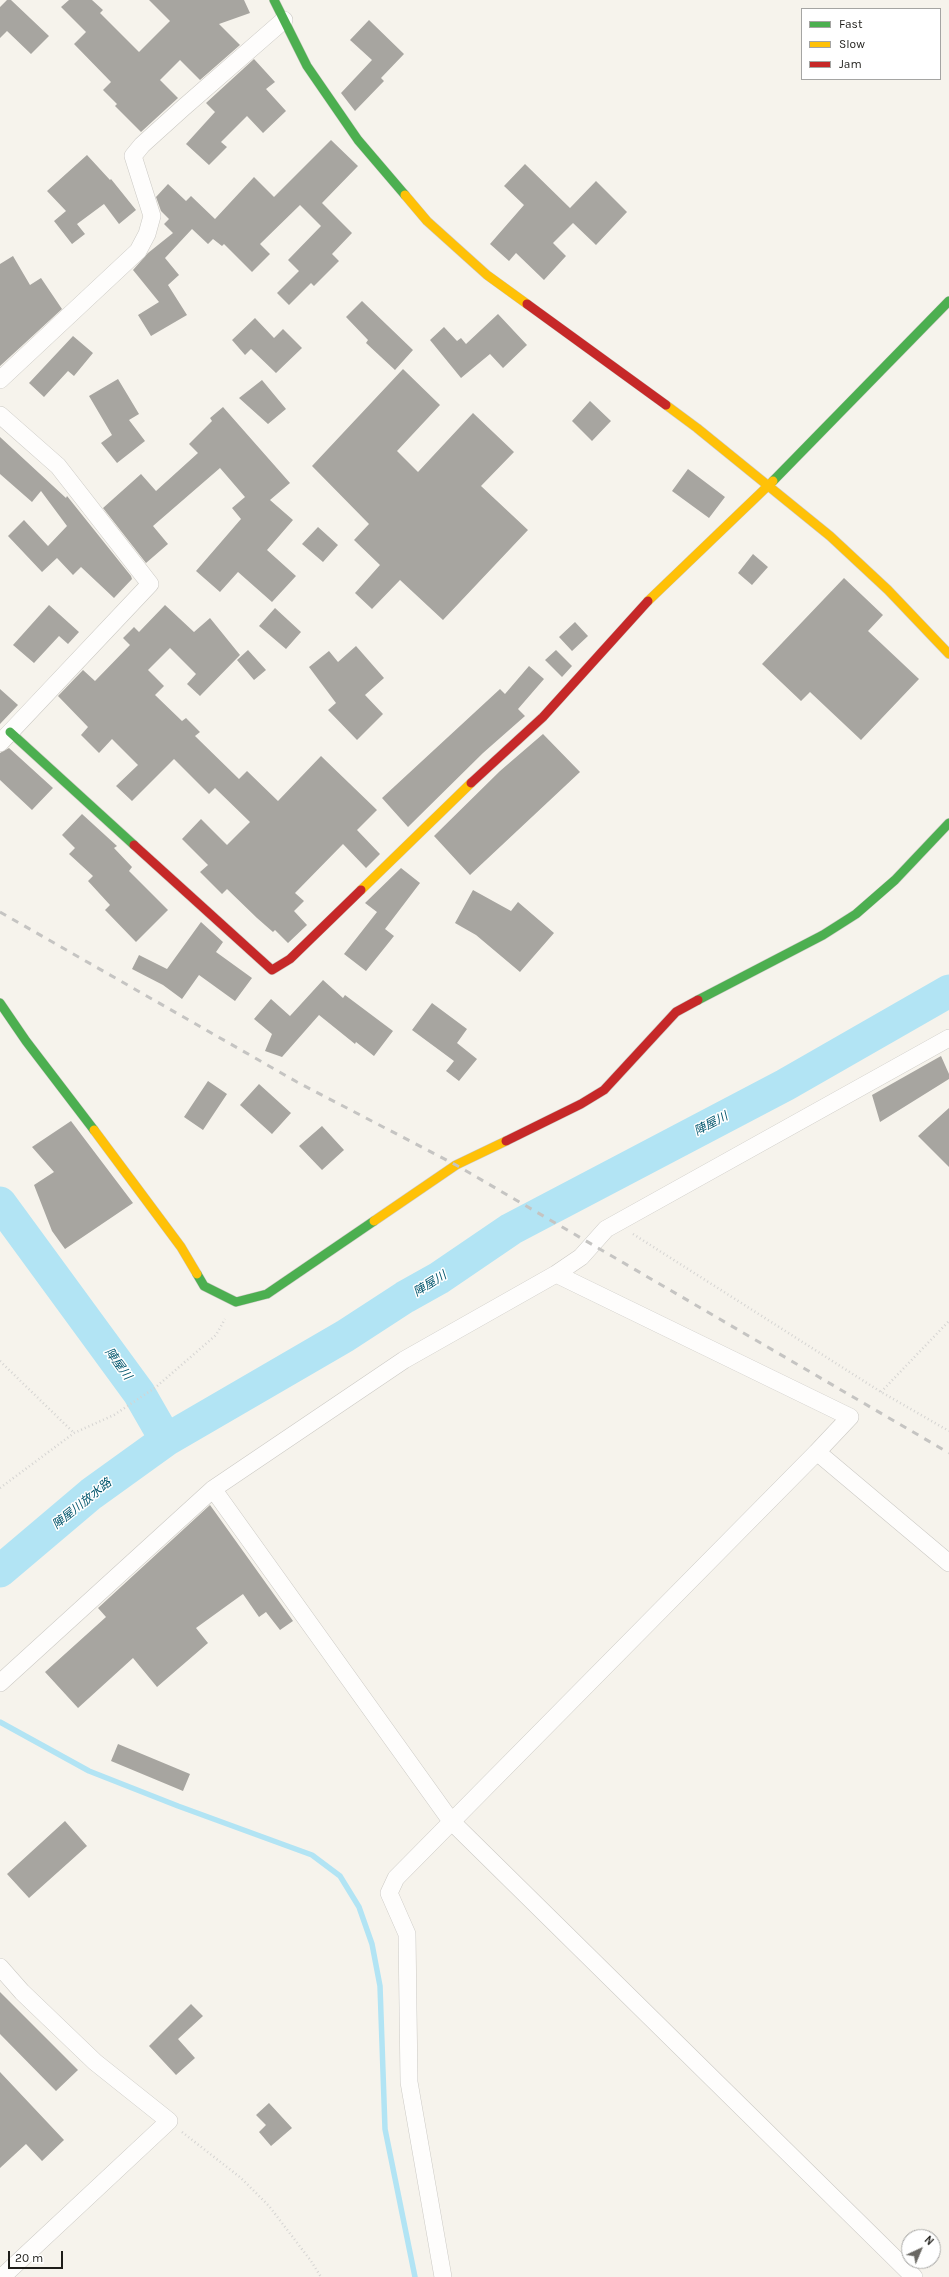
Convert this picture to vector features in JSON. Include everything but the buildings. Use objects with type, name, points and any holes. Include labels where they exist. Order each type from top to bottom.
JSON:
[{"type":"street","points":[[274,0],[307,66],[358,140],[427,221],[487,275],[697,428],[830,536],[888,590],[949,654]]},
{"type":"street","points":[[0,380],[138,251],[147,234],[152,216],[133,156],[183,108],[284,20]]},
{"type":"street","points":[[0,415],[58,466],[150,584],[5,737],[272,970],[290,959],[492,762],[543,717],[656,593],[706,548],[768,487],[949,301]]},
{"type":"street","points":[[0,1003],[26,1041],[181,1247],[204,1286],[236,1302],[267,1294],[456,1165],[581,1104],[604,1090],[676,1012],[823,936],[856,914],[895,880],[949,823]]},
{"type":"street","points":[[0,1683],[212,1489],[404,1360],[556,1274],[581,1257],[606,1229],[949,1038]]},
{"type":"street","points":[[442,2277],[409,2082],[407,1934],[389,1893],[396,1878],[850,1417],[556,1274]]},
{"type":"street","points":[[817,1452],[949,1563]]},
{"type":"street","points":[[212,1489],[451,1821],[914,2277]]},
{"type":"street","points":[[0,1967],[22,1992],[95,2062],[169,2122],[2,2277]]},
{"type":"path","points":[[616,1223],[880,1392],[949,1431]]},
{"type":"path","points":[[0,1488],[74,1434],[114,1415],[156,1387],[216,1335],[236,1302]]},
{"type":"path","points":[[880,1392],[949,1322]]},
{"type":"path","points":[[0,1361],[74,1434]]},
{"type":"path","points":[[169,2122],[241,2178],[269,2206],[311,2261],[321,2277]]},
{"type":"waterway","name":"陣屋川","points":[[0,1571],[91,1494],[166,1440],[345,1336],[405,1297],[439,1278],[511,1229],[785,1085],[949,991]]},
{"type":"waterway","name":"陣屋川","points":[[0,1203],[139,1393],[166,1440]]},
{"type":"waterway","points":[[0,1722],[89,1771],[178,1806],[312,1855],[340,1876],[359,1907],[372,1944],[380,1986],[385,2129],[415,2277]]},
{"type":"railway","points":[[0,912],[297,1082],[456,1165],[949,1453]]},
{"type":"traffic: fast","points":[[274,0],[307,66],[358,140],[405,195]]},
{"type":"traffic: fast","points":[[773,481],[949,301]]},
{"type":"traffic: fast","points":[[10,732],[134,845]]},
{"type":"traffic: fast","points":[[698,1000],[823,935],[856,914],[895,880],[949,823]]},
{"type":"traffic: fast","points":[[0,1003],[26,1041],[94,1130]]},
{"type":"traffic: fast","points":[[197,1274],[204,1286],[236,1302],[267,1294],[374,1221]]},
{"type":"traffic: slow","points":[[405,195],[427,221],[487,275],[527,304]]},
{"type":"traffic: slow","points":[[666,405],[697,428],[830,536],[888,590],[949,654]]},
{"type":"traffic: slow","points":[[648,601],[773,481]]},
{"type":"traffic: slow","points":[[361,890],[471,783]]},
{"type":"traffic: slow","points":[[94,1130],[181,1247],[197,1274]]},
{"type":"traffic: slow","points":[[374,1221],[456,1165],[506,1141]]},
{"type":"traffic: jam","points":[[527,304],[666,405]]},
{"type":"traffic: jam","points":[[471,783],[543,717],[648,601]]},
{"type":"traffic: jam","points":[[134,845],[272,970],[290,959],[361,890]]},
{"type":"traffic: jam","points":[[506,1141],[581,1104],[604,1090],[676,1012],[698,1000]]},
{"type":"water label","name":"陣屋川放水路","points":[[82,1504]]}]
